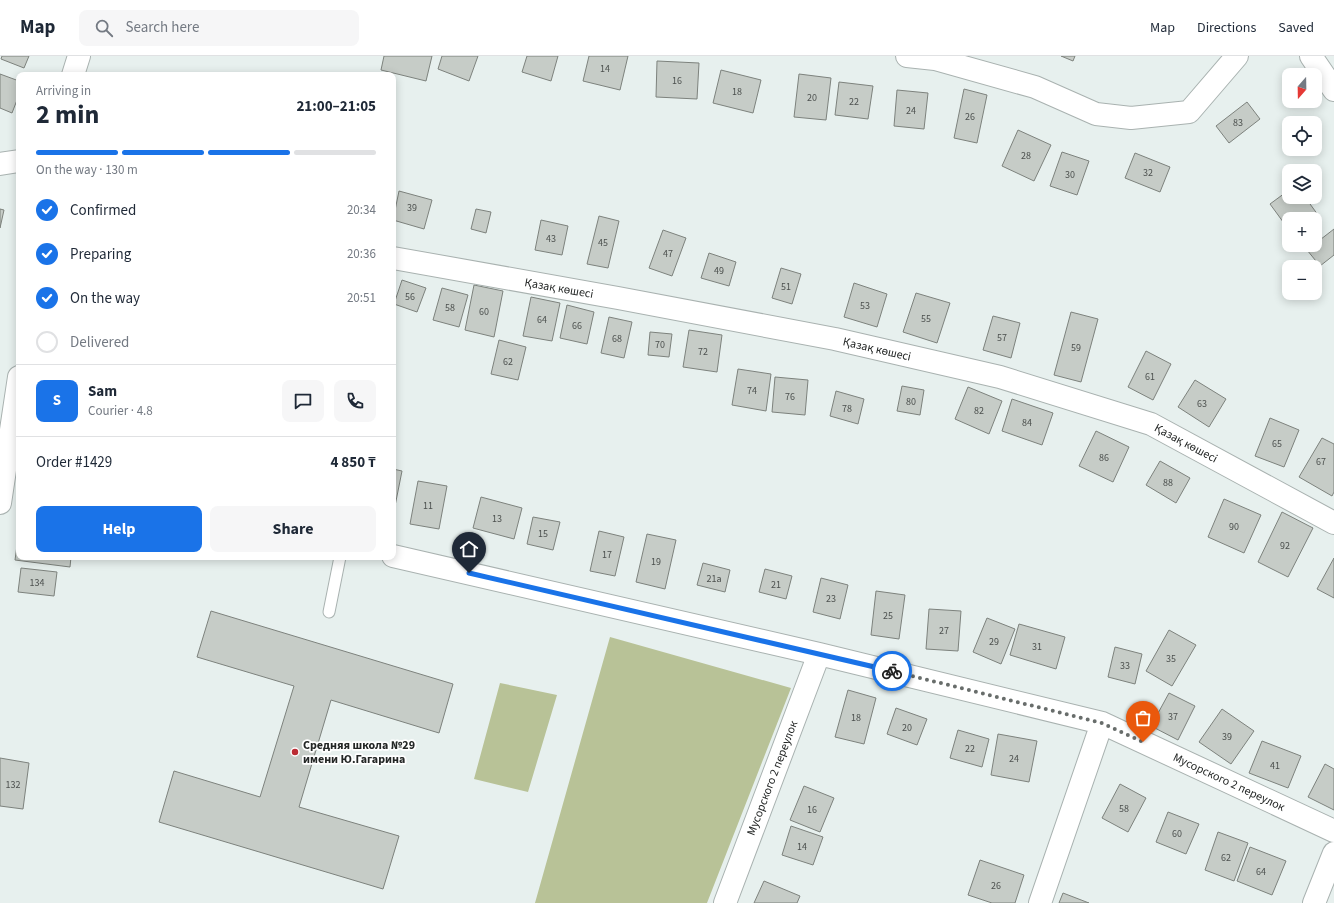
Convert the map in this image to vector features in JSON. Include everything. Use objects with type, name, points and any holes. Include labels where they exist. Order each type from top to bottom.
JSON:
[{"type":"street","points":[[74,72],[79,56]]},
{"type":"street","points":[[907,56],[935,59],[1036,87],[1096,114],[1131,118],[1189,112],[1237,56]]},
{"type":"street","points":[[1311,56],[1334,90]]},
{"type":"street","points":[[0,164],[16,161]]},
{"type":"street","name":"Қазақ көшесі","points":[[396,259],[618,298],[835,339],[1000,376],[1151,424],[1334,523]]},
{"type":"street","points":[[0,503],[12,470],[16,417]]},
{"type":"street","name":"Мусорского 2 переулок","points":[[396,557],[819,654],[1102,723],[1334,831]]},
{"type":"street","name":"Мусорского 2 переулок","points":[[725,903],[819,654]]},
{"type":"street","points":[[1040,903],[1102,723]]},
{"type":"street","points":[[1314,903],[1334,853]]},
{"type":"lane","points":[[329,612],[339,560]]},
{"type":"green space","points":[[610,637],[791,688],[707,903],[535,903]]},
{"type":"green space","points":[[500,683],[557,695],[528,792],[474,779]]},
{"type":"building","points":[[2,56],[29,56],[24,68],[1,59]]},
{"type":"building","points":[[384,56],[432,56],[426,81],[396,74],[396,72],[381,70]]},
{"type":"building","points":[[442,56],[478,56],[469,81],[438,69]]},
{"type":"building","points":[[527,56],[558,56],[551,81],[522,72]]},
{"type":"building","points":[[589,56],[628,56],[620,90],[583,81]]},
{"type":"building","points":[[1061,56],[1075,56],[1073,61]]},
{"type":"building","points":[[657,61],[699,63],[697,99],[656,97]]},
{"type":"building","points":[[721,70],[761,80],[753,113],[713,103]]},
{"type":"building","points":[[0,74],[16,80],[16,103],[12,113],[0,108]]},
{"type":"building","points":[[799,74],[831,78],[826,120],[794,117]]},
{"type":"building","points":[[839,82],[873,86],[868,119],[835,115]]},
{"type":"building","points":[[964,89],[987,95],[977,143],[954,138]]},
{"type":"building","points":[[897,90],[928,93],[924,129],[894,126]]},
{"type":"building","points":[[1247,102],[1260,119],[1229,143],[1216,126]]},
{"type":"building","points":[[1018,130],[1051,145],[1034,181],[1002,166]]},
{"type":"building","points":[[1062,152],[1089,161],[1077,195],[1050,186]]},
{"type":"building","points":[[1135,153],[1170,167],[1160,192],[1125,178]]},
{"type":"building","points":[[399,191],[432,200],[424,229],[396,221],[396,206]]},
{"type":"building","points":[[1282,195],[1282,204],[1310,204],[1316,212],[1282,212],[1282,220],[1270,204]]},
{"type":"building","points":[[0,209],[4,210],[0,228]]},
{"type":"building","points":[[476,209],[491,212],[486,233],[471,229]]},
{"type":"building","points":[[599,216],[619,221],[608,268],[587,264]]},
{"type":"building","points":[[541,220],[568,226],[562,255],[535,250]]},
{"type":"building","points":[[1334,229],[1334,255],[1322,264],[1322,260],[1315,260],[1309,252],[1322,252],[1322,238]]},
{"type":"building","points":[[663,230],[686,238],[672,276],[649,268]]},
{"type":"building","points":[[709,253],[736,262],[729,286],[701,278]]},
{"type":"building","points":[[781,268],[801,274],[792,304],[772,298]]},
{"type":"building","points":[[402,280],[426,288],[417,312],[396,305],[396,298]]},
{"type":"building","points":[[854,283],[887,294],[877,327],[844,317]]},
{"type":"building","points":[[474,285],[503,291],[494,337],[465,330]]},
{"type":"building","points":[[442,288],[468,295],[459,327],[433,320]]},
{"type":"building","points":[[916,293],[950,303],[937,343],[903,332]]},
{"type":"building","points":[[531,297],[560,303],[552,341],[523,336]]},
{"type":"building","points":[[567,305],[594,312],[587,344],[560,338]]},
{"type":"building","points":[[1071,312],[1098,319],[1081,382],[1054,375]]},
{"type":"building","points":[[993,316],[1020,323],[1011,358],[983,350]]},
{"type":"building","points":[[609,317],[632,322],[624,358],[601,353]]},
{"type":"building","points":[[689,330],[722,335],[717,372],[683,367]]},
{"type":"building","points":[[650,332],[672,334],[669,357],[648,355]]},
{"type":"building","points":[[499,340],[526,347],[518,380],[491,374]]},
{"type":"building","points":[[1146,351],[1171,364],[1153,400],[1128,387]]},
{"type":"building","points":[[738,369],[771,374],[766,411],[732,405]]},
{"type":"building","points":[[775,377],[808,380],[805,415],[772,412]]},
{"type":"building","points":[[1195,380],[1226,399],[1209,427],[1178,407]]},
{"type":"building","points":[[902,386],[924,390],[920,415],[897,411]]},
{"type":"building","points":[[968,387],[1002,401],[989,434],[955,419]]},
{"type":"building","points":[[836,391],[864,399],[858,424],[830,416]]},
{"type":"building","points":[[1012,399],[1053,413],[1042,445],[1002,431]]},
{"type":"building","points":[[1270,418],[1299,430],[1284,467],[1255,456]]},
{"type":"building","points":[[1096,431],[1129,447],[1113,482],[1079,466]]},
{"type":"building","points":[[1322,438],[1334,444],[1334,492],[1332,496],[1299,477]]},
{"type":"building","points":[[1160,461],[1190,478],[1176,503],[1146,485]]},
{"type":"building","points":[[396,470],[402,471],[396,501]]},
{"type":"building","points":[[418,481],[447,486],[439,529],[410,524]]},
{"type":"building","points":[[481,497],[522,508],[514,539],[473,528]]},
{"type":"building","points":[[1224,499],[1261,515],[1244,553],[1208,537]]},
{"type":"building","points":[[1282,512],[1313,528],[1288,577],[1258,562]]},
{"type":"building","points":[[533,517],[560,522],[553,550],[527,544]]},
{"type":"building","points":[[599,531],[624,537],[615,576],[590,571]]},
{"type":"building","points":[[647,534],[676,540],[665,589],[636,582]]},
{"type":"building","points":[[16,553],[16,560],[71,560],[70,567],[15,560]]},
{"type":"building","points":[[1334,558],[1334,598],[1317,589]]},
{"type":"building","points":[[703,563],[730,570],[725,592],[697,585]]},
{"type":"building","points":[[21,568],[57,572],[54,596],[18,592]]},
{"type":"building","points":[[765,569],[792,576],[786,599],[759,592]]},
{"type":"building","points":[[821,578],[848,585],[840,619],[813,612]]},
{"type":"building","points":[[876,591],[905,595],[899,639],[871,635]]},
{"type":"building","points":[[929,609],[961,611],[958,651],[926,649]]},
{"type":"building","name":"Средняя школа №29 имени Ю.Гагарина","points":[[211,611],[453,684],[439,733],[331,700],[299,807],[399,836],[383,889],[159,822],[174,771],[260,797],[294,686],[197,657]]},
{"type":"building","points":[[987,618],[1015,629],[1001,664],[973,652]]},
{"type":"building","points":[[1019,624],[1065,637],[1056,669],[1010,655]]},
{"type":"building","points":[[1169,630],[1196,645],[1172,686],[1146,671]]},
{"type":"building","points":[[1115,647],[1142,654],[1135,684],[1108,677]]},
{"type":"building","points":[[848,690],[876,698],[864,744],[835,737]]},
{"type":"building","points":[[1169,693],[1195,706],[1178,740],[1151,726]]},
{"type":"building","points":[[896,708],[927,719],[917,745],[887,734]]},
{"type":"building","points":[[1222,709],[1254,731],[1231,764],[1199,742]]},
{"type":"building","points":[[958,730],[989,739],[982,767],[950,758]]},
{"type":"building","points":[[998,734],[1037,741],[1029,782],[991,775]]},
{"type":"building","points":[[1262,741],[1301,756],[1288,788],[1249,773]]},
{"type":"building","points":[[0,758],[29,763],[23,809],[0,806]]},
{"type":"building","points":[[1325,764],[1334,769],[1334,810],[1308,797]]},
{"type":"building","points":[[1120,784],[1146,798],[1128,832],[1102,818]]},
{"type":"building","points":[[804,786],[834,798],[820,832],[790,820]]},
{"type":"building","points":[[1168,812],[1199,824],[1186,854],[1156,842]]},
{"type":"building","points":[[791,826],[823,837],[813,865],[782,855]]},
{"type":"building","points":[[1218,832],[1248,843],[1234,881],[1205,870]]},
{"type":"building","points":[[1250,847],[1286,861],[1272,895],[1237,881]]},
{"type":"building","points":[[980,860],[1024,875],[1015,903],[992,903],[968,895]]},
{"type":"building","points":[[764,881],[800,896],[797,903],[754,903]]},
{"type":"building","points":[[1063,893],[1089,903],[1059,903]]},
{"type":"way so far","points":[[892,671],[1102,723],[1143,742]]},
{"type":"place","name":"Средняя школа №29 имени Ю.Гагарина","points":[[295,752]]},
{"type":"route","points":[[469,573],[892,671]]}]
